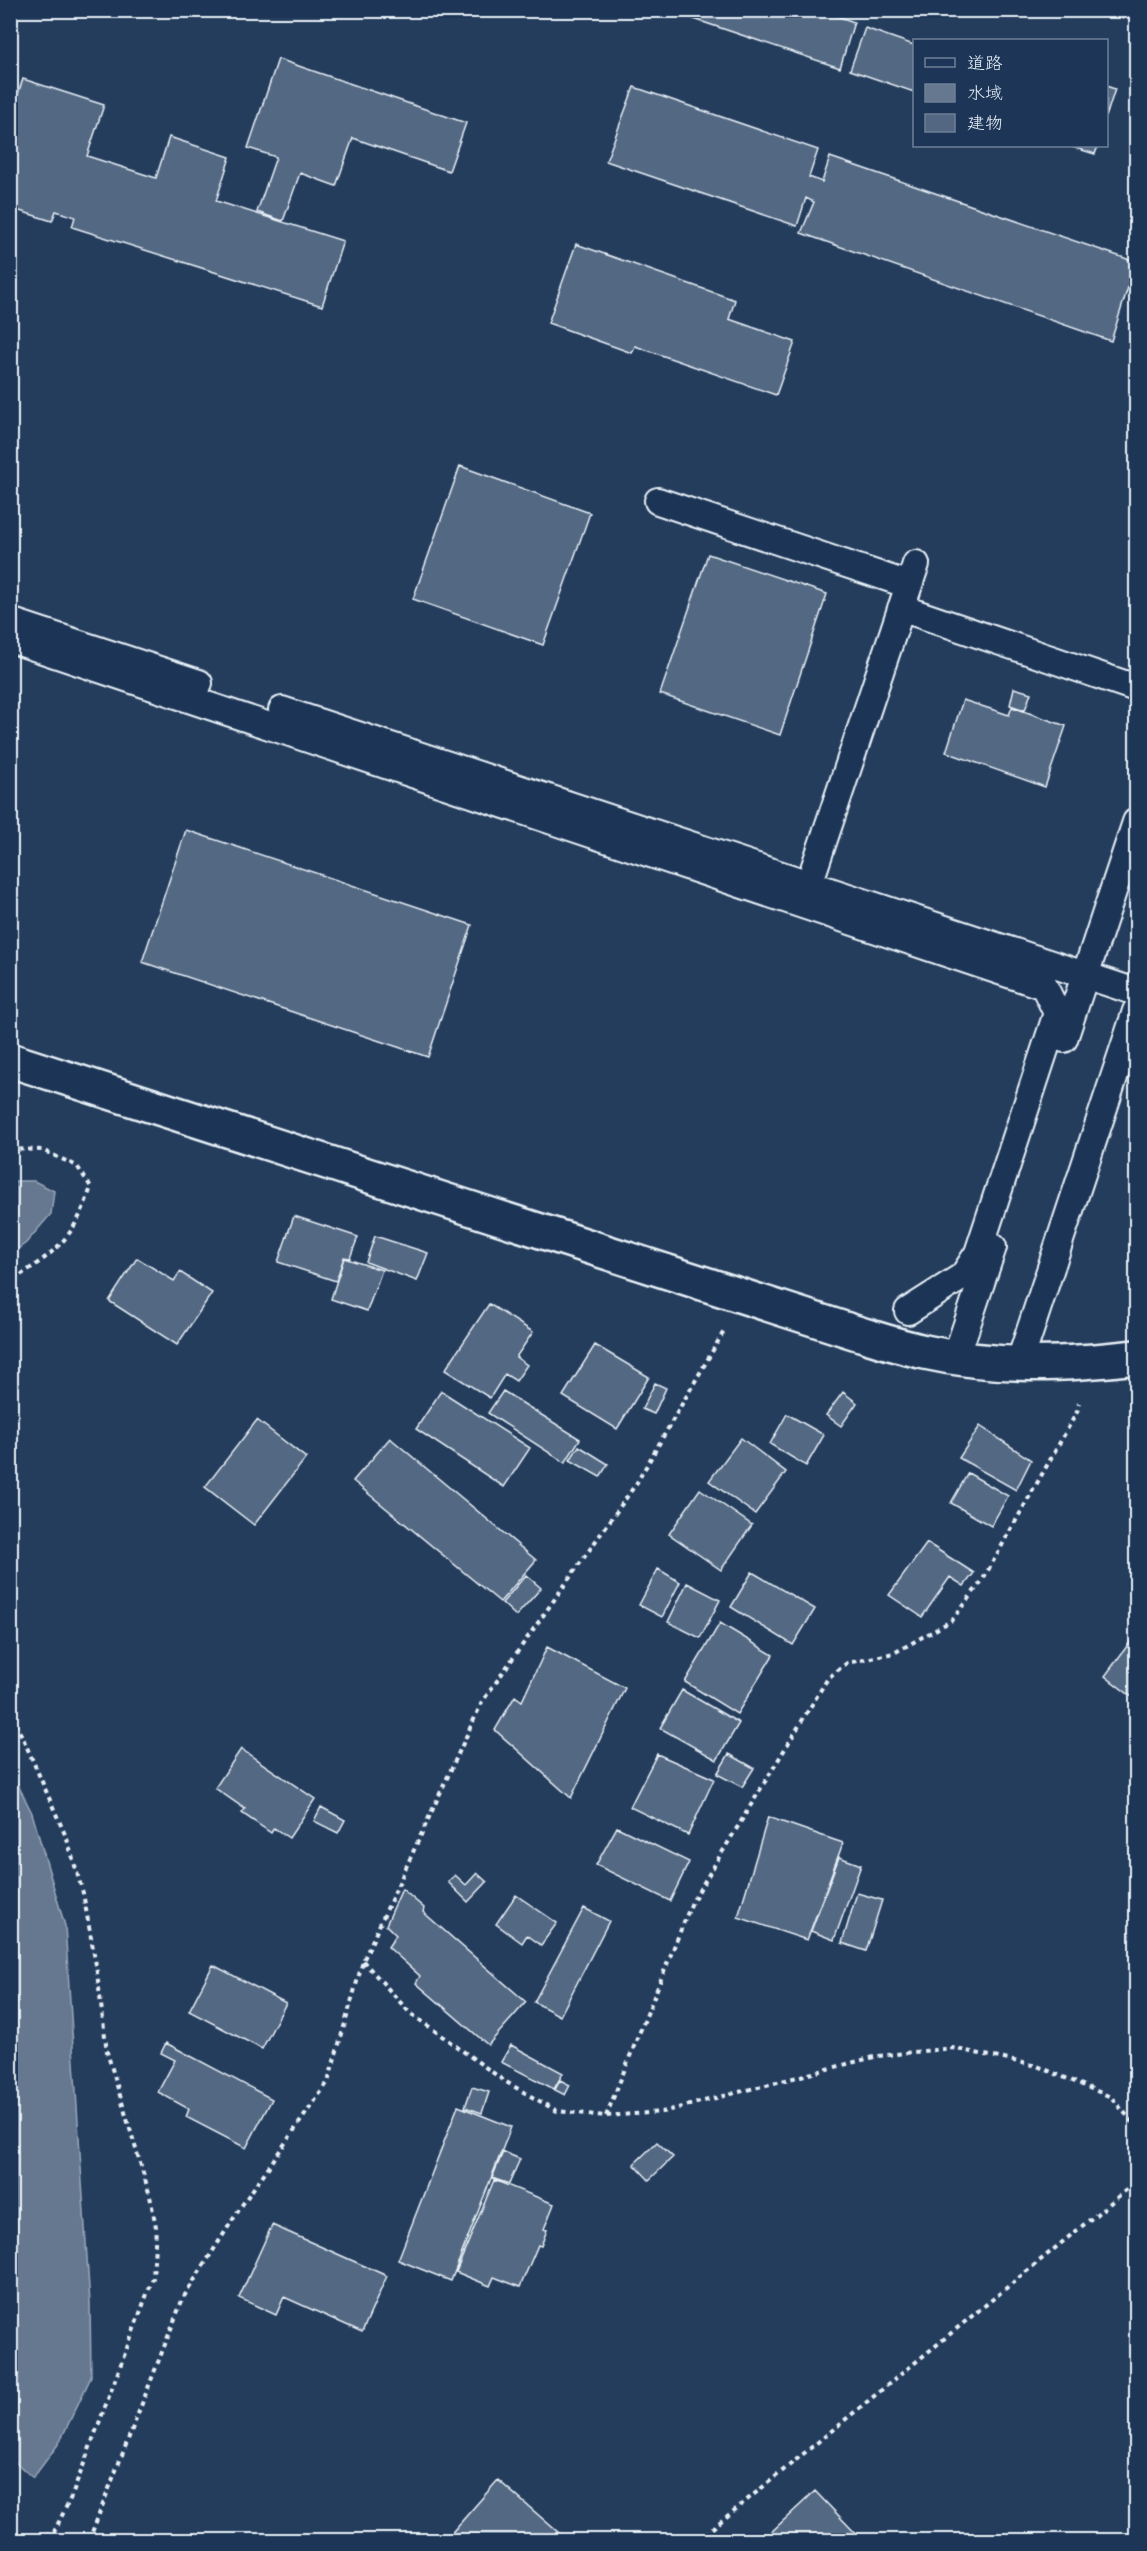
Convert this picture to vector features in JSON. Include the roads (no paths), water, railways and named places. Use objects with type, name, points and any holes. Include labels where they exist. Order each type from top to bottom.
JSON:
[{"type":"street","points":[[10,1060],[744,1297],[925,1352],[1019,1364],[1078,1364],[1137,1357]]},
{"type":"lane","points":[[658,501],[909,586],[1137,688]]},
{"type":"lane","points":[[809,884],[909,586]]},
{"type":"lane","points":[[10,621],[1137,992]]},
{"type":"lane","points":[[10,639],[1044,986],[1057,1013],[978,1253],[963,1276],[908,1311]]},
{"type":"lane","points":[[956,1357],[1137,822]]},
{"type":"lane","points":[[1019,1364],[1137,1011]]},
{"type":"water","points":[[11,1181],[34,1181],[54,1191],[51,1214],[26,1243],[11,1254]]},
{"type":"water","points":[[11,1771],[32,1813],[65,1926],[90,2303],[91,2377],[59,2443],[33,2478],[14,2461],[10,2464]]}]
